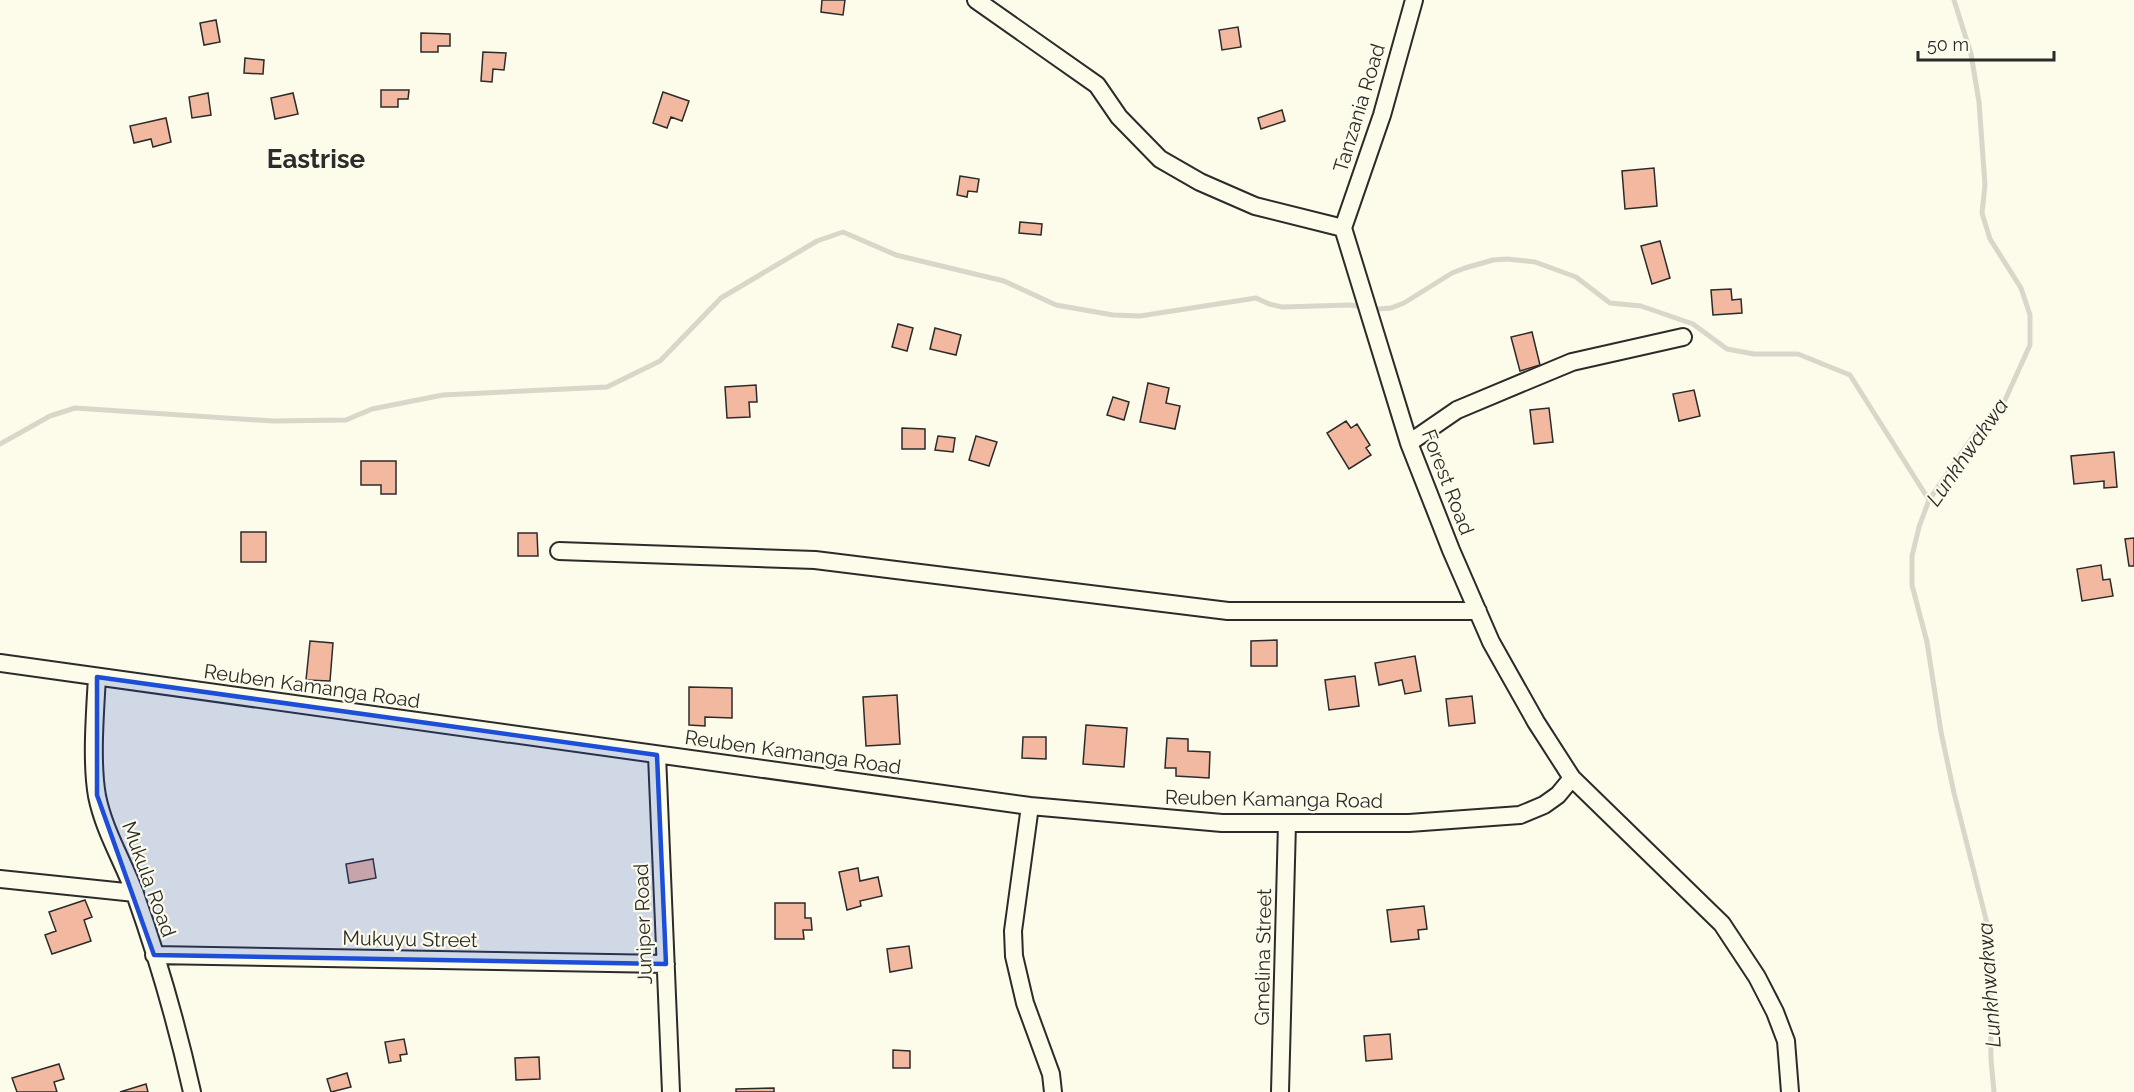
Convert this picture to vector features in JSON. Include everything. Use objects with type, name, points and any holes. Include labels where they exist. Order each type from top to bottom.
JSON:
[{"type":"street","points":[[976,0],[1097,85],[1119,117],[1160,159],[1200,182],[1255,206],[1343,228]]},
{"type":"street","name":"Tanzania Road","points":[[1343,228],[1382,115],[1413,0]]},
{"type":"street","name":"Forest Road","points":[[1343,228],[1409,443],[1491,642],[1536,722],[1572,778],[1722,924],[1757,977],[1775,1012],[1786,1041],[1790,1092]]},
{"type":"street","points":[[1409,443],[1457,410],[1572,362],[1683,337]]},
{"type":"street","points":[[559,551],[815,560],[1228,611],[1478,611]]},
{"type":"street","name":"Reuben Kamanga Road","points":[[0,663],[1030,806],[1222,823],[1409,823],[1520,814],[1544,806],[1558,795],[1572,778]]},
{"type":"street","name":"Mukula Road","points":[[97,677],[94,723],[97,795],[106,826],[135,893],[179,1035],[192,1092]]},
{"type":"street","name":"Juniper Road","points":[[657,755],[671,1092]]},
{"type":"street","points":[[1030,806],[1013,931],[1014,956],[1025,1003],[1051,1074],[1053,1092]]},
{"type":"street","name":"Gmelina Street","points":[[1280,1092],[1287,823]]},
{"type":"street","points":[[0,879],[135,893]]},
{"type":"street","name":"Mukuyu Street","points":[[154,955],[666,964]]},
{"type":"highlighted area","points":[[97,677],[657,755],[666,964],[154,955],[97,795]]},
{"type":"building","points":[[822,0],[845,0],[843,15],[821,12]]},
{"type":"building","points":[[216,20],[220,42],[204,45],[200,23]]},
{"type":"building","points":[[1238,27],[1241,47],[1222,50],[1219,30]]},
{"type":"building","points":[[421,33],[450,34],[450,46],[438,46],[438,52],[421,52]]},
{"type":"building","points":[[483,52],[506,53],[504,70],[493,69],[492,82],[481,81]]},
{"type":"building","points":[[245,58],[264,60],[263,74],[244,73]]},
{"type":"building","points":[[381,90],[409,90],[408,99],[398,99],[398,107],[381,107]]},
{"type":"building","points":[[663,92],[689,101],[682,121],[671,117],[667,128],[653,123]]},
{"type":"building","points":[[208,93],[211,115],[192,118],[189,97]]},
{"type":"building","points":[[293,93],[298,114],[275,119],[271,98]]},
{"type":"building","points":[[1282,110],[1285,121],[1261,129],[1258,118]]},
{"type":"building","points":[[166,118],[171,142],[153,147],[151,139],[134,143],[130,126]]},
{"type":"building","points":[[1654,168],[1657,206],[1625,209],[1622,171]]},
{"type":"building","points":[[960,176],[979,179],[977,192],[968,191],[967,197],[957,195]]},
{"type":"building","points":[[1020,222],[1042,224],[1041,235],[1019,233]]},
{"type":"building","points":[[1660,241],[1670,278],[1652,284],[1641,246]]},
{"type":"building","points":[[1731,289],[1732,300],[1741,299],[1742,313],[1713,315],[1711,290]]},
{"type":"building","points":[[898,324],[913,328],[907,351],[892,347]]},
{"type":"building","points":[[935,328],[961,335],[956,355],[930,349]]},
{"type":"building","points":[[1532,332],[1540,365],[1520,371],[1511,337]]},
{"type":"building","points":[[1148,383],[1169,388],[1166,403],[1180,406],[1175,429],[1140,422]]},
{"type":"building","points":[[756,385],[757,402],[749,402],[750,417],[727,418],[725,387]]},
{"type":"building","points":[[1694,390],[1700,416],[1679,421],[1673,394]]},
{"type":"building","points":[[1113,397],[1129,402],[1124,420],[1107,415]]},
{"type":"building","points":[[1549,408],[1553,442],[1534,444],[1530,410]]},
{"type":"building","points":[[1346,421],[1351,428],[1357,424],[1370,445],[1366,448],[1371,455],[1349,469],[1327,433]]},
{"type":"building","points":[[902,428],[925,429],[925,449],[902,449]]},
{"type":"building","points":[[938,436],[955,438],[953,452],[935,450]]},
{"type":"building","points":[[976,436],[997,442],[989,466],[969,460]]},
{"type":"building","points":[[2114,452],[2117,487],[2104,488],[2104,481],[2074,484],[2071,456]]},
{"type":"building","points":[[361,461],[396,461],[396,494],[381,494],[381,485],[361,485]]},
{"type":"building","points":[[241,532],[266,532],[266,562],[241,562]]},
{"type":"building","points":[[518,533],[537,533],[538,556],[518,556]]},
{"type":"building","points":[[2134,538],[2134,566],[2129,566],[2125,539]]},
{"type":"building","points":[[2101,565],[2103,580],[2110,579],[2113,596],[2082,601],[2077,569]]},
{"type":"building","points":[[1277,640],[1277,666],[1251,666],[1251,641]]},
{"type":"building","points":[[310,641],[333,643],[330,681],[306,680]]},
{"type":"building","points":[[1415,656],[1421,691],[1405,694],[1402,680],[1379,685],[1375,663]]},
{"type":"building","points":[[1355,676],[1359,706],[1329,710],[1325,680]]},
{"type":"building","points":[[689,687],[732,688],[732,718],[705,717],[705,726],[689,725]]},
{"type":"building","points":[[897,695],[900,744],[866,746],[863,697]]},
{"type":"building","points":[[1472,696],[1475,723],[1449,726],[1446,699]]},
{"type":"building","points":[[1086,725],[1127,728],[1124,767],[1083,764]]},
{"type":"building","points":[[1023,737],[1046,737],[1046,759],[1022,758]]},
{"type":"building","points":[[1167,738],[1188,739],[1188,751],[1210,752],[1209,778],[1176,776],[1176,768],[1165,768]]},
{"type":"building","points":[[373,859],[376,878],[349,883],[346,864]]},
{"type":"building","points":[[858,868],[860,881],[878,877],[882,896],[860,901],[861,906],[847,910],[839,872]]},
{"type":"building","points":[[85,900],[92,917],[84,920],[91,941],[52,954],[45,935],[56,931],[49,912]]},
{"type":"building","points":[[775,903],[805,903],[805,918],[811,918],[812,930],[803,930],[804,939],[775,939]]},
{"type":"building","points":[[1424,906],[1427,929],[1418,930],[1419,939],[1391,942],[1387,910]]},
{"type":"building","points":[[909,946],[912,968],[890,972],[887,949]]},
{"type":"building","points":[[1390,1034],[1392,1059],[1366,1061],[1364,1036]]},
{"type":"building","points":[[404,1039],[407,1054],[400,1055],[401,1061],[389,1063],[385,1042]]},
{"type":"building","points":[[893,1050],[910,1051],[910,1068],[893,1068]]},
{"type":"building","points":[[539,1057],[540,1079],[516,1080],[515,1058]]},
{"type":"building","points":[[59,1064],[64,1079],[54,1082],[57,1092],[17,1092],[12,1078]]},
{"type":"building","points":[[347,1073],[351,1087],[331,1092],[327,1079]]},
{"type":"building","points":[[146,1084],[148,1092],[120,1092]]},
{"type":"building","points":[[774,1088],[774,1092],[736,1092],[736,1089]]},
{"type":"waterway","name":"Lunkhwakwa","points":[[1954,0],[1971,54],[1979,102],[1985,185],[1982,213],[1990,239],[2021,288],[2030,315],[2030,345],[2001,409],[1979,428],[1929,500],[1912,556],[1912,585],[1927,642],[1941,732],[1990,935],[1991,1060],[1994,1092]]},
{"type":"waterway","points":[[0,444],[50,416],[75,408],[273,421],[346,420],[372,409],[443,395],[607,387],[660,361],[721,298],[817,241],[843,232],[896,255],[1004,281],[1056,305],[1113,315],[1140,316],[1256,298],[1282,307],[1351,305],[1378,309],[1391,308],[1465,268],[1493,260],[1535,262],[1576,277],[1610,303],[1641,306],[1693,324],[1727,349],[1754,354],[1798,354],[1850,375],[1929,500]]},
{"type":"district","name":"Eastrise","points":[[316,159]]}]
